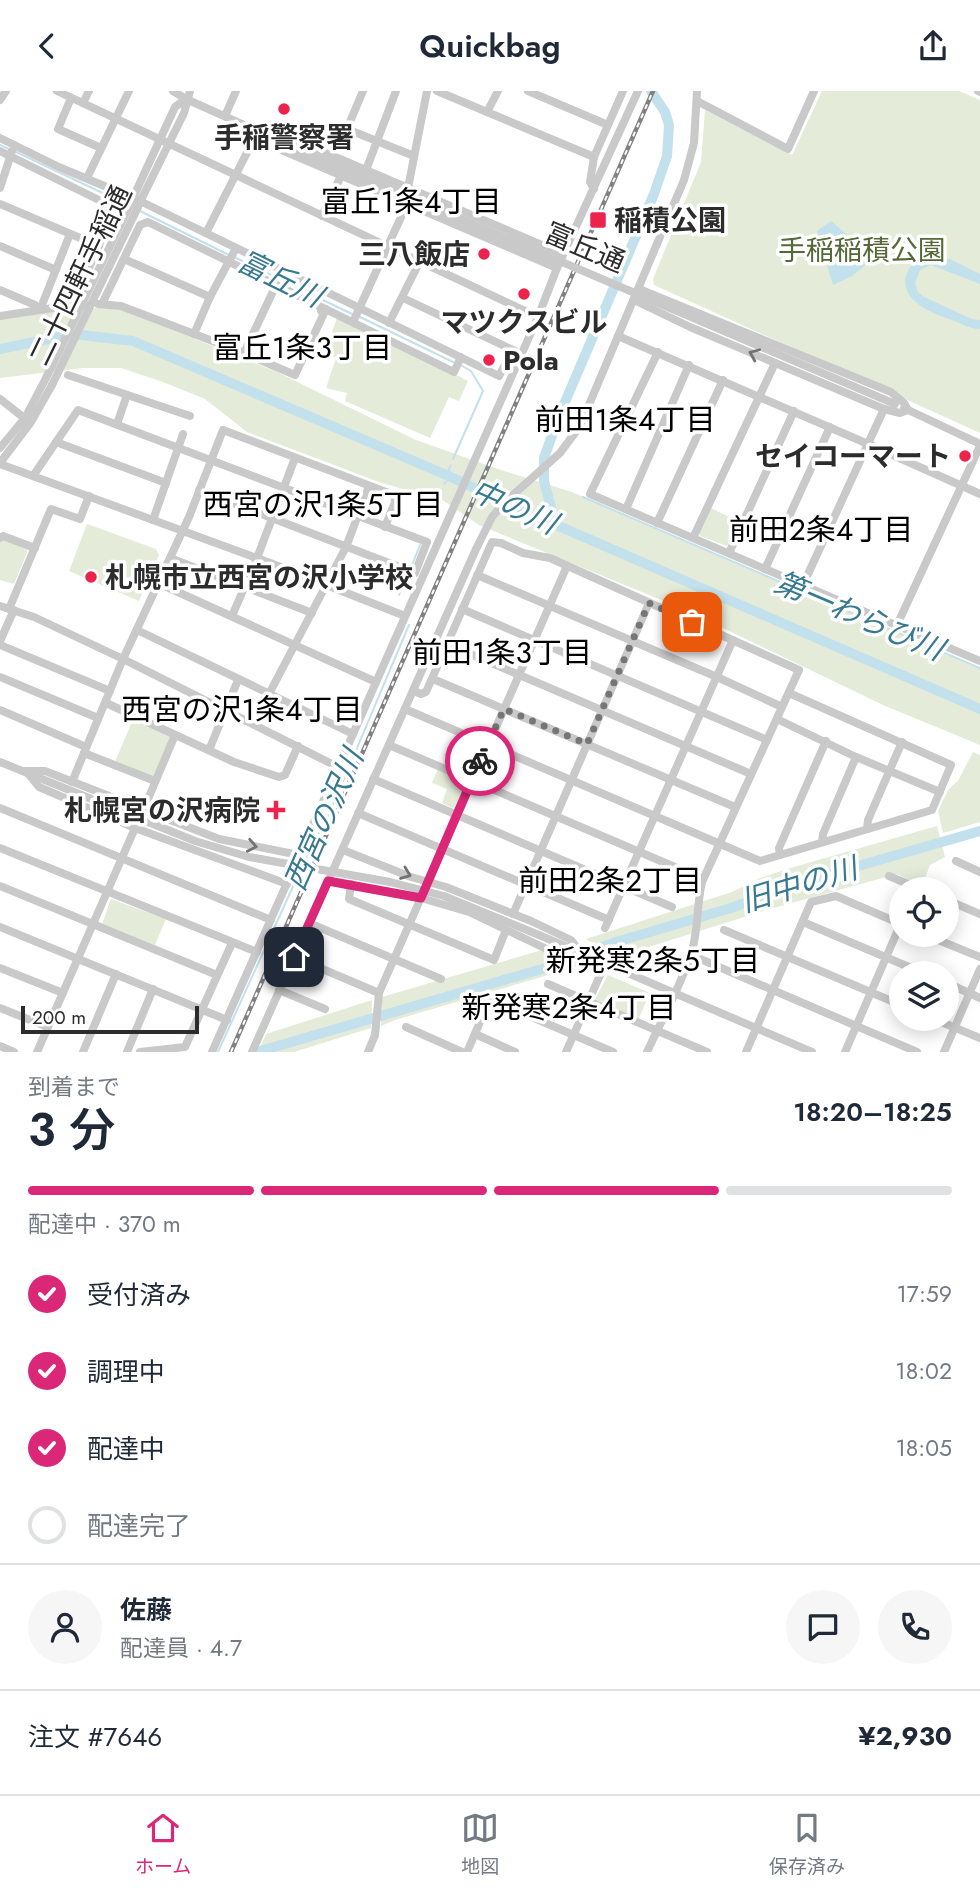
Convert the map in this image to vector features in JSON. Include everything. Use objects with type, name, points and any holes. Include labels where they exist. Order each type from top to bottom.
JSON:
[{"type":"street","points":[[0,100],[6,91]]},
{"type":"street","points":[[57,91],[538,317]]},
{"type":"street","points":[[83,103],[89,91]]},
{"type":"street","points":[[87,178],[129,91]]},
{"type":"street","name":"富丘通","points":[[173,91],[188,95],[276,140],[895,404],[980,445]]},
{"type":"street","points":[[225,115],[236,91]]},
{"type":"street","points":[[363,91],[347,129],[414,156]]},
{"type":"street","points":[[366,170],[396,91]]},
{"type":"street","points":[[408,188],[427,91]]},
{"type":"street","points":[[437,91],[594,157]]},
{"type":"street","points":[[486,112],[498,91]]},
{"type":"street","points":[[528,91],[608,125]]},
{"type":"street","points":[[594,189],[590,182],[594,157],[623,91]]},
{"type":"street","points":[[102,304],[140,225],[148,222],[360,310],[459,361],[499,376],[538,317],[563,254],[638,91]]},
{"type":"street","points":[[252,1052],[492,517],[514,492],[560,453],[580,426],[684,180],[694,142],[697,91]]},
{"type":"street","points":[[697,101],[788,149],[814,91]]},
{"type":"street","name":"二十四軒手稲通","points":[[0,464],[49,382],[165,142],[184,113],[188,95]]},
{"type":"street","points":[[71,98],[58,129],[101,148]]},
{"type":"street","points":[[261,133],[279,133],[563,254]]},
{"type":"street","points":[[206,233],[261,133]]},
{"type":"street","points":[[261,133],[277,148],[557,268]]},
{"type":"street","points":[[0,138],[12,151],[112,205],[115,212],[73,305]]},
{"type":"street","points":[[0,151],[12,151],[87,178],[206,233],[232,255],[276,285],[454,372],[459,361]]},
{"type":"street","points":[[0,187],[12,151]]},
{"type":"street","points":[[322,216],[341,176]]},
{"type":"street","points":[[0,204],[99,246]]},
{"type":"street","points":[[354,321],[407,204]]},
{"type":"street","points":[[40,310],[70,234]]},
{"type":"street","points":[[0,246],[56,270]]},
{"type":"street","points":[[194,334],[232,255]]},
{"type":"street","points":[[124,259],[210,297]]},
{"type":"street","points":[[389,323],[419,261]]},
{"type":"street","points":[[244,353],[276,285]]},
{"type":"street","points":[[634,300],[690,327],[884,409],[900,413],[908,410],[891,392],[639,289]]},
{"type":"street","points":[[0,290],[35,305],[40,310]]},
{"type":"street","points":[[403,298],[517,352]]},
{"type":"street","points":[[0,316],[73,305],[121,306],[295,375],[324,310]]},
{"type":"street","points":[[618,336],[794,411],[980,495]]},
{"type":"street","points":[[212,1052],[489,426],[517,352]]},
{"type":"street","points":[[658,352],[590,494],[980,661]]},
{"type":"street","points":[[693,538],[775,363]]},
{"type":"street","points":[[625,509],[689,365]]},
{"type":"street","points":[[68,375],[190,416]]},
{"type":"street","points":[[657,523],[723,380]]},
{"type":"street","points":[[117,424],[127,394]]},
{"type":"street","points":[[0,399],[28,420]]},
{"type":"street","points":[[803,585],[884,409]]},
{"type":"street","points":[[33,476],[78,410],[427,542],[415,573],[199,490]]},
{"type":"street","points":[[729,554],[794,411]]},
{"type":"street","name":"二十四軒手稲通","points":[[0,448],[28,420]]},
{"type":"street","points":[[765,569],[830,427]]},
{"type":"street","points":[[72,782],[123,659],[183,531],[223,430],[394,495],[395,502],[385,527]]},
{"type":"street","points":[[153,520],[183,434]]},
{"type":"street","points":[[56,442],[166,483]]},
{"type":"street","points":[[897,625],[980,445]]},
{"type":"street","points":[[232,616],[295,458]]},
{"type":"street","points":[[0,464],[257,558],[405,616]]},
{"type":"street","points":[[269,694],[346,547],[369,486]]},
{"type":"street","points":[[89,496],[80,519],[51,509],[8,608],[0,643],[110,691]]},
{"type":"street","points":[[0,538],[4,536],[35,548]]},
{"type":"street","points":[[414,691],[421,694],[426,692],[433,679],[492,542],[523,553],[550,558],[800,670],[703,879],[691,955],[647,1052]]},
{"type":"street","points":[[170,558],[312,613]]},
{"type":"street","points":[[369,1052],[376,1024],[378,997],[566,566]]},
{"type":"street","points":[[477,575],[782,707]]},
{"type":"street","points":[[158,583],[376,682]]},
{"type":"street","points":[[513,914],[649,603]]},
{"type":"street","points":[[8,608],[34,617],[123,659],[338,767]]},
{"type":"street","points":[[462,609],[767,740]]},
{"type":"street","points":[[136,630],[353,734]]},
{"type":"street","points":[[358,813],[525,885],[607,924],[733,640]]},
{"type":"street","points":[[447,644],[751,773]]},
{"type":"street","points":[[0,677],[98,718]]},
{"type":"street","points":[[433,679],[735,807]]},
{"type":"street","points":[[209,750],[238,680]]},
{"type":"street","points":[[405,709],[760,861],[932,810],[951,765],[789,693]]},
{"type":"street","points":[[106,703],[234,762],[279,777],[285,775],[298,746]]},
{"type":"street","points":[[0,710],[155,781]]},
{"type":"street","points":[[777,719],[856,757],[940,792]]},
{"type":"street","points":[[143,811],[175,735]]},
{"type":"street","points":[[780,855],[779,848],[826,741]]},
{"type":"street","points":[[867,829],[868,820],[902,742]]},
{"type":"street","points":[[389,745],[703,879]]},
{"type":"street","points":[[822,842],[856,757]]},
{"type":"street","points":[[0,762],[195,841],[249,857],[390,882],[444,896],[812,1052]]},
{"type":"street","points":[[26,771],[45,771],[219,839],[299,855]]},
{"type":"street","points":[[26,771],[39,787],[135,828],[287,884]]},
{"type":"street","points":[[373,779],[671,907]]},
{"type":"street","points":[[0,809],[271,919]]},
{"type":"street","points":[[37,1052],[135,828]]},
{"type":"street","points":[[0,848],[257,953]]},
{"type":"street","points":[[343,850],[513,914],[571,940],[581,953]]},
{"type":"street","points":[[956,861],[980,871]]},
{"type":"street","points":[[328,881],[421,898],[470,912],[559,954],[581,953]]},
{"type":"street","points":[[351,884],[349,899],[494,960],[506,930]]},
{"type":"street","points":[[0,886],[217,975]]},
{"type":"street","points":[[746,1052],[811,902],[836,896],[889,919]]},
{"type":"street","points":[[959,905],[980,914]]},
{"type":"street","points":[[803,922],[896,961]]},
{"type":"street","points":[[309,923],[441,979]]},
{"type":"street","points":[[0,926],[227,1020]]},
{"type":"street","points":[[724,930],[889,1000]]},
{"type":"street","points":[[139,1052],[185,1047],[232,943]]},
{"type":"street","points":[[845,1052],[891,947]]},
{"type":"street","points":[[955,947],[980,957]]},
{"type":"street","points":[[691,955],[917,1052]]},
{"type":"street","points":[[294,957],[378,997]]},
{"type":"street","points":[[566,1052],[605,964]]},
{"type":"street","points":[[0,968],[63,993]]},
{"type":"street","points":[[959,1017],[980,969]]},
{"type":"street","points":[[83,1052],[116,974]]},
{"type":"street","points":[[548,984],[707,1052]]},
{"type":"street","points":[[959,988],[980,998]]},
{"type":"street","points":[[127,1052],[153,989]]},
{"type":"street","points":[[279,990],[325,1009]]},
{"type":"street","points":[[406,1027],[464,1052],[490,999],[612,1052]]},
{"type":"street","points":[[0,1008],[48,1027]]},
{"type":"street","points":[[959,1029],[980,1038]]},
{"type":"street","points":[[944,1052],[953,1031]]},
{"type":"street","points":[[475,1034],[515,1052]]},
{"type":"street","points":[[0,1046],[14,1052]]},
{"type":"green space","name":"手稲稲積公園","points":[[822,91],[959,91],[980,100],[980,433],[654,285],[653,279],[701,162],[705,110],[792,155]]},
{"type":"green space","points":[[66,308],[118,308],[277,372],[416,440],[572,492],[980,668],[980,745],[883,705],[688,611],[479,525],[444,501],[379,482],[247,432],[205,399],[163,382],[121,368],[83,368],[0,378],[0,319]]},
{"type":"green space","points":[[337,318],[399,345],[468,381],[459,401],[449,397],[430,438],[345,401],[347,393],[326,388],[336,358],[325,352]]},
{"type":"green space","points":[[711,508],[739,522],[727,546],[700,536]]},
{"type":"green space","points":[[87,524],[156,549],[159,555],[139,601],[69,571]]},
{"type":"green space","points":[[6,540],[28,550],[14,584],[0,580],[0,542]]},
{"type":"green space","points":[[133,719],[170,736],[155,776],[115,762]]},
{"type":"green space","points":[[973,752],[980,755],[980,822],[943,833],[938,811],[948,790],[958,781]]},
{"type":"green space","points":[[438,769],[467,781],[455,809],[442,803],[447,789],[432,783]]},
{"type":"green space","points":[[937,826],[945,857],[930,865],[925,877],[903,877],[897,874],[766,910],[617,957],[586,939],[732,892],[760,878]]},
{"type":"green space","points":[[111,899],[166,919],[155,945],[102,924]]},
{"type":"green space","points":[[542,950],[586,964],[381,1026],[382,997]]},
{"type":"green space","points":[[608,975],[650,993],[638,1020],[596,1001]]},
{"type":"green space","points":[[372,1000],[371,1028],[294,1052],[258,1052],[266,1034]]},
{"type":"water","points":[[831,221],[874,258],[852,276],[833,285],[817,231]]},
{"type":"water","points":[[928,256],[950,259],[980,274],[980,284],[931,265],[920,270],[915,283],[918,292],[924,297],[972,319],[980,320],[980,329],[933,313],[911,297],[905,282],[907,273],[916,262]]},
{"type":"waterway","points":[[555,523],[544,481],[544,458],[559,416],[654,194],[667,156],[669,125],[665,112],[651,91]]},
{"type":"waterway","name":"富丘川","points":[[0,145],[9,149]]},
{"type":"waterway","name":"富丘川","points":[[14,151],[126,204]]},
{"type":"waterway","name":"富丘川","points":[[140,211],[229,255]]},
{"type":"waterway","name":"富丘川","points":[[234,257],[352,314]]},
{"type":"waterway","name":"富丘川","points":[[358,316],[453,362]]},
{"type":"waterway","name":"中の川","points":[[0,349],[73,334],[133,341],[980,709]]},
{"type":"waterway","name":"富丘川","points":[[453,459],[483,391],[471,371],[462,366]]},
{"type":"waterway","name":"西宮の沢川","points":[[444,484],[451,477],[451,465]]},
{"type":"waterway","name":"第一わらび川","points":[[583,497],[980,668]]},
{"type":"waterway","name":"西宮の沢川","points":[[412,565],[420,545]]},
{"type":"waterway","name":"西宮の沢川","points":[[399,595],[407,575]]},
{"type":"waterway","name":"西宮の沢川","points":[[304,863],[330,812],[409,625]]},
{"type":"waterway","name":"旧中の川","points":[[257,1052],[559,964],[616,942],[731,908],[799,883],[980,831]]},
{"type":"waterway","name":"西宮の沢川","points":[[218,1052],[300,871]]},
{"type":"railway","points":[[231,1052],[653,91]]},
{"type":"way so far","points":[[480,761],[504,709],[587,744],[649,603],[692,622]]},
{"type":"place","name":"手稲警察署","points":[[284,109]]},
{"type":"place","name":"稲積公園","points":[[598,220]]},
{"type":"place","name":"三八飯店","points":[[484,254]]},
{"type":"place","name":"マツクスビル","points":[[524,294]]},
{"type":"place","name":"Pola","points":[[489,360]]},
{"type":"place","name":"セイコーマート","points":[[965,456]]},
{"type":"place","name":"札幌市立西宮の沢小学校","points":[[91,577]]},
{"type":"place","name":"札幌宮の沢病院","points":[[276,810]]},
{"type":"district","name":"富丘1条4丁目","points":[[411,202]]},
{"type":"district","name":"富丘1条3丁目","points":[[302,348]]},
{"type":"district","name":"前田1条4丁目","points":[[625,420]]},
{"type":"district","name":"西宮の沢1条5丁目","points":[[323,505]]},
{"type":"district","name":"前田2条4丁目","points":[[821,530]]},
{"type":"district","name":"前田1条3丁目","points":[[502,653]]},
{"type":"district","name":"西宮の沢1条4丁目","points":[[242,710]]},
{"type":"district","name":"前田2条2丁目","points":[[610,881]]},
{"type":"district","name":"新発寒2条5丁目","points":[[653,961]]},
{"type":"district","name":"新発寒2条4丁目","points":[[569,1008]]},
{"type":"route","points":[[294,957],[328,881],[421,898],[480,761]]}]
